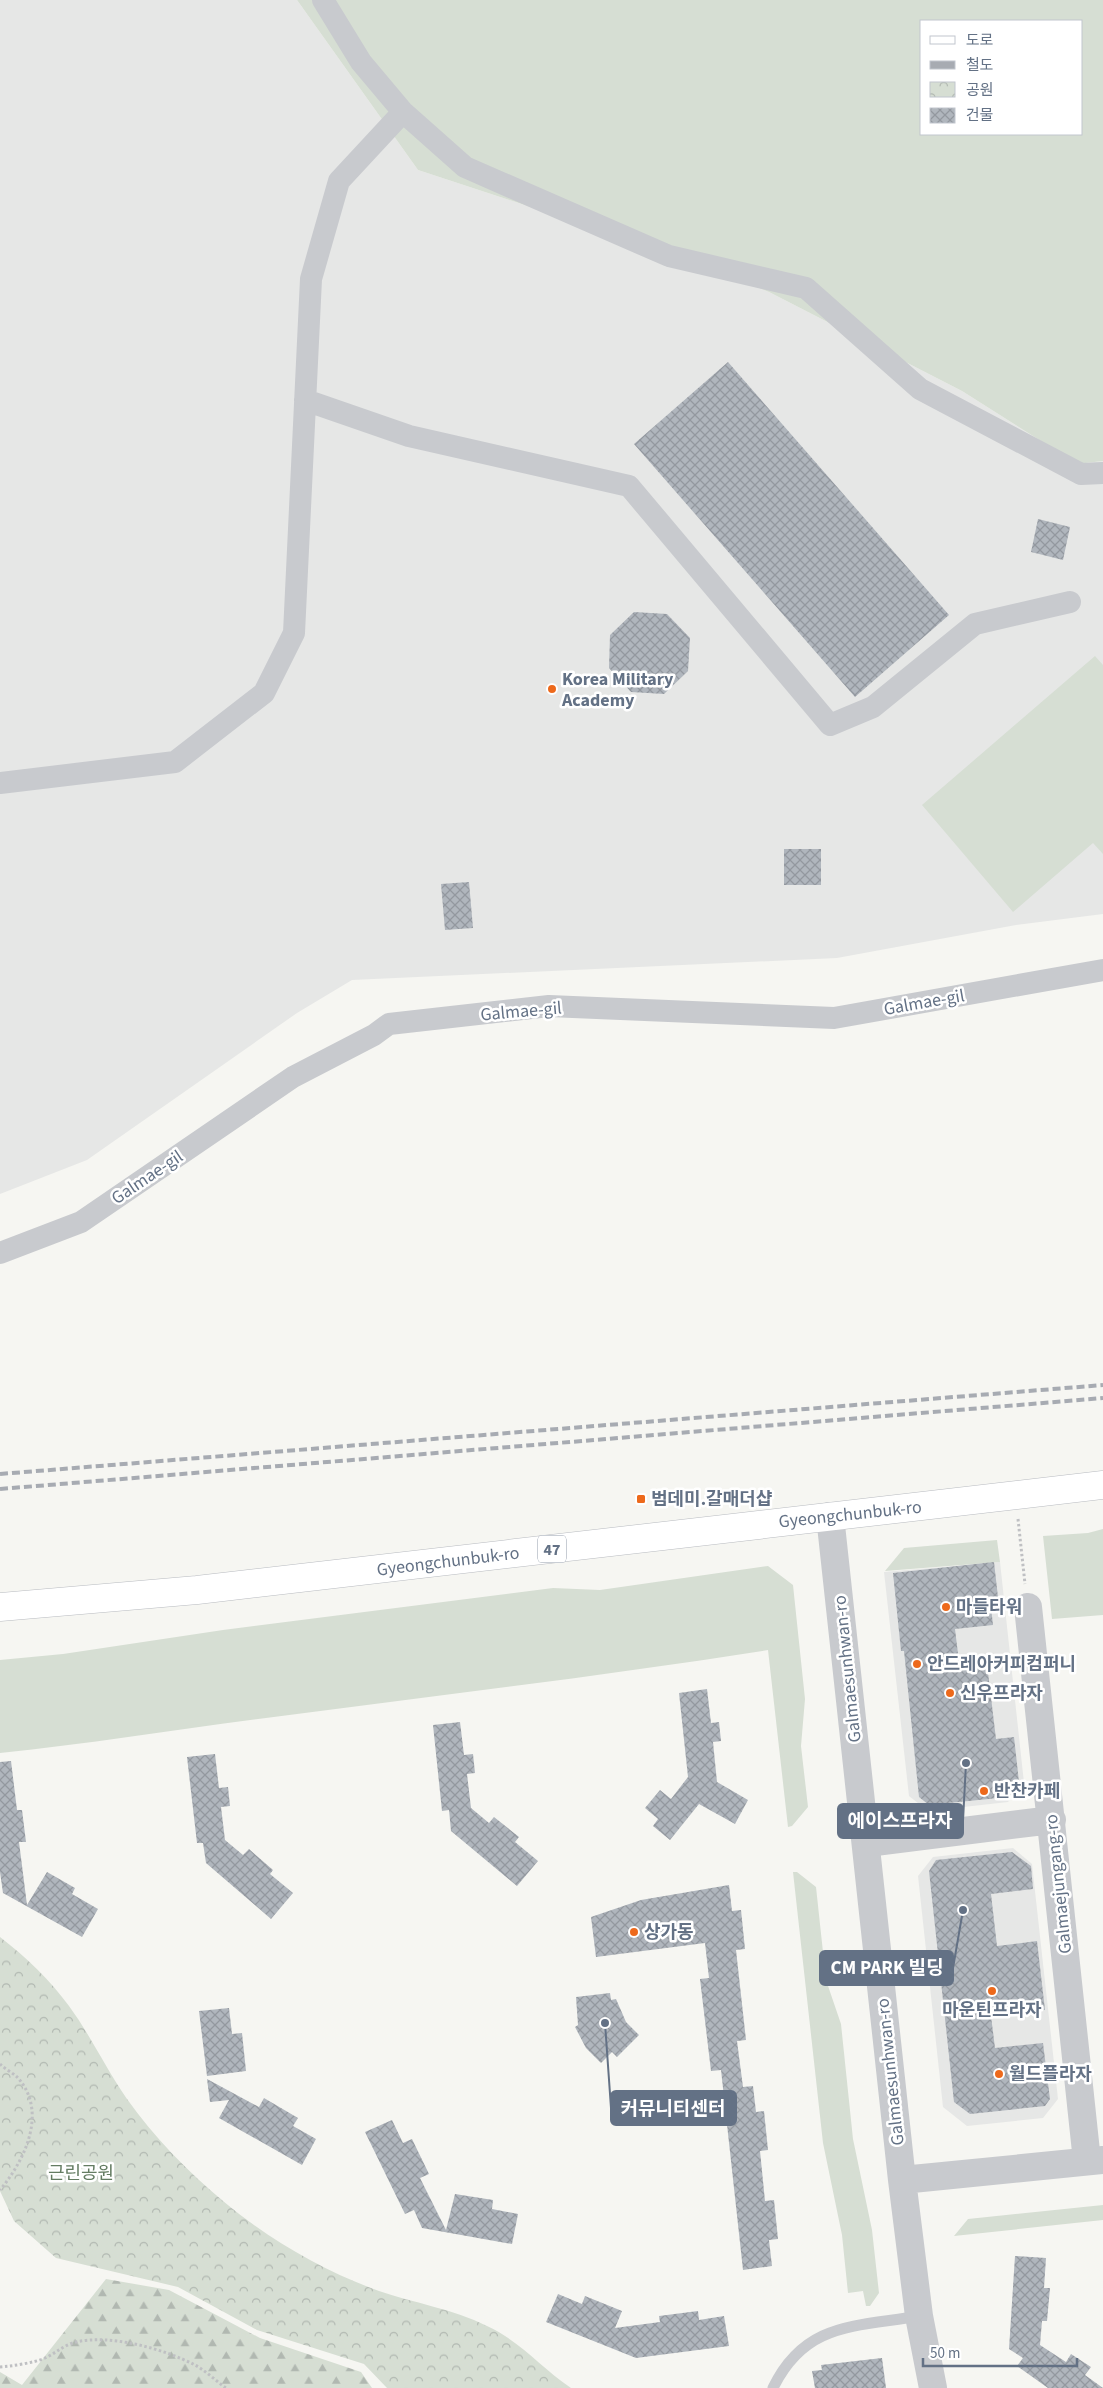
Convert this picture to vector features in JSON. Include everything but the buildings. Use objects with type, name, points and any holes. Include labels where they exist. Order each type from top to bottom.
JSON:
[{"type":"main road","name":"Gyeongchunbuk-ro","points":[[0,1607],[197,1590],[830,1516],[1015,1497],[1103,1485]]},
{"type":"street","points":[[323,0],[361,62],[403,112],[465,167],[669,256],[806,288],[920,389],[1081,474],[1103,473]]},
{"type":"street","points":[[0,782],[175,762],[264,693],[294,632],[311,279],[339,180],[403,112]]},
{"type":"street","points":[[305,400],[409,436],[629,486],[830,725],[873,707],[975,624],[1070,602]]},
{"type":"street","name":"Galmae-gil","points":[[0,1253],[81,1222],[293,1077],[374,1035],[389,1024],[549,1006],[834,1018],[1103,970]]},
{"type":"street","name":"Galmaesunhwan-ro","points":[[830,1516],[867,1843],[902,2180],[919,2316],[934,2388]]},
{"type":"street","name":"Galmaejungang-ro","points":[[902,2180],[1095,2160],[1052,1820],[1028,1607]]},
{"type":"street","points":[[867,1843],[1052,1820]]},
{"type":"lane","points":[[773,2388],[788,2362],[797,2351],[812,2340],[831,2331],[919,2316]]},
{"type":"path","points":[[1015,1497],[1028,1607]]},
{"type":"path","points":[[0,2064],[18,2078],[34,2110],[30,2133],[22,2156],[10,2178],[0,2190]]},
{"type":"path","points":[[0,2367],[45,2358],[57,2349],[76,2342],[96,2340],[141,2345],[179,2358],[196,2366],[226,2388]]},
{"type":"shaded area","name":"Korea Military Academy","points":[[0,0],[297,0],[418,170],[659,249],[769,292],[962,391],[1077,464],[1103,461],[1103,914],[1016,925],[837,958],[352,980],[297,1013],[87,1160],[0,1194]]},
{"type":"shaded area","points":[[1000,1562],[1024,1783],[1008,1802],[928,1811],[909,1796],[884,1572]]},
{"type":"shaded area","points":[[1013,1848],[1032,1864],[1058,2099],[1043,2118],[967,2126],[943,2107],[918,1876],[933,1857]]},
{"type":"green space","points":[[297,0],[1103,0],[1103,461],[1077,464],[962,391],[769,292],[659,249],[418,170]]},
{"type":"green space","points":[[1095,656],[1103,665],[1103,854],[1093,843],[1013,912],[922,805]]},
{"type":"green space","points":[[1103,1529],[1103,1615],[1052,1619],[1043,1536],[1088,1533]]},
{"type":"green space","points":[[997,1540],[1000,1562],[885,1571],[904,1548]]},
{"type":"green space","points":[[768,1566],[793,1585],[805,1699],[801,1746],[808,1807],[792,1826],[788,1827],[768,1650],[581,1677],[0,1753],[0,1660],[63,1654],[223,1630],[553,1588],[600,1590]]},
{"type":"green space","points":[[793,1872],[797,1872],[816,1887],[826,1980],[841,2024],[853,2139],[872,2230],[879,2293],[870,2306],[866,2306],[863,2291],[848,2293],[842,2235],[823,2143]]},
{"type":"green space","name":"근린공원","points":[[0,1937],[37,1969],[62,1996],[127,2099],[160,2140],[197,2178],[240,2215],[277,2241],[337,2274],[379,2291],[447,2311],[487,2326],[511,2340],[571,2388],[387,2388],[364,2364],[257,2330],[178,2287],[56,2258],[14,2221],[0,2191]]},
{"type":"green space","points":[[1103,2205],[1103,2220],[954,2236],[968,2219]]},
{"type":"green space","points":[[106,2279],[169,2290],[260,2338],[361,2372],[372,2388],[0,2388],[0,2372],[22,2385]]},
{"type":"railway","points":[[0,1474],[1103,1385]]},
{"type":"railway","points":[[0,1489],[1103,1398]]},
{"type":"place","name":"Korea Military Academy","points":[[552,689]]},
{"type":"place","name":"범데미.갈매더샵","points":[[641,1499]]},
{"type":"place","name":"마들타워","points":[[946,1607]]},
{"type":"place","name":"안드레아커피컴퍼니","points":[[917,1664]]},
{"type":"place","name":"신우프라자","points":[[950,1693]]},
{"type":"place","name":"에이스프라자","points":[[966,1763]]},
{"type":"place","name":"반찬카페","points":[[984,1791]]},
{"type":"place","name":"CM PARK 빌딩","points":[[963,1910]]},
{"type":"place","name":"상가동","points":[[634,1932]]},
{"type":"place","name":"마운틴프라자","points":[[992,1991]]},
{"type":"place","name":"커뮤니티센터","points":[[605,2023]]},
{"type":"place","name":"월드플라자","points":[[999,2074]]}]
